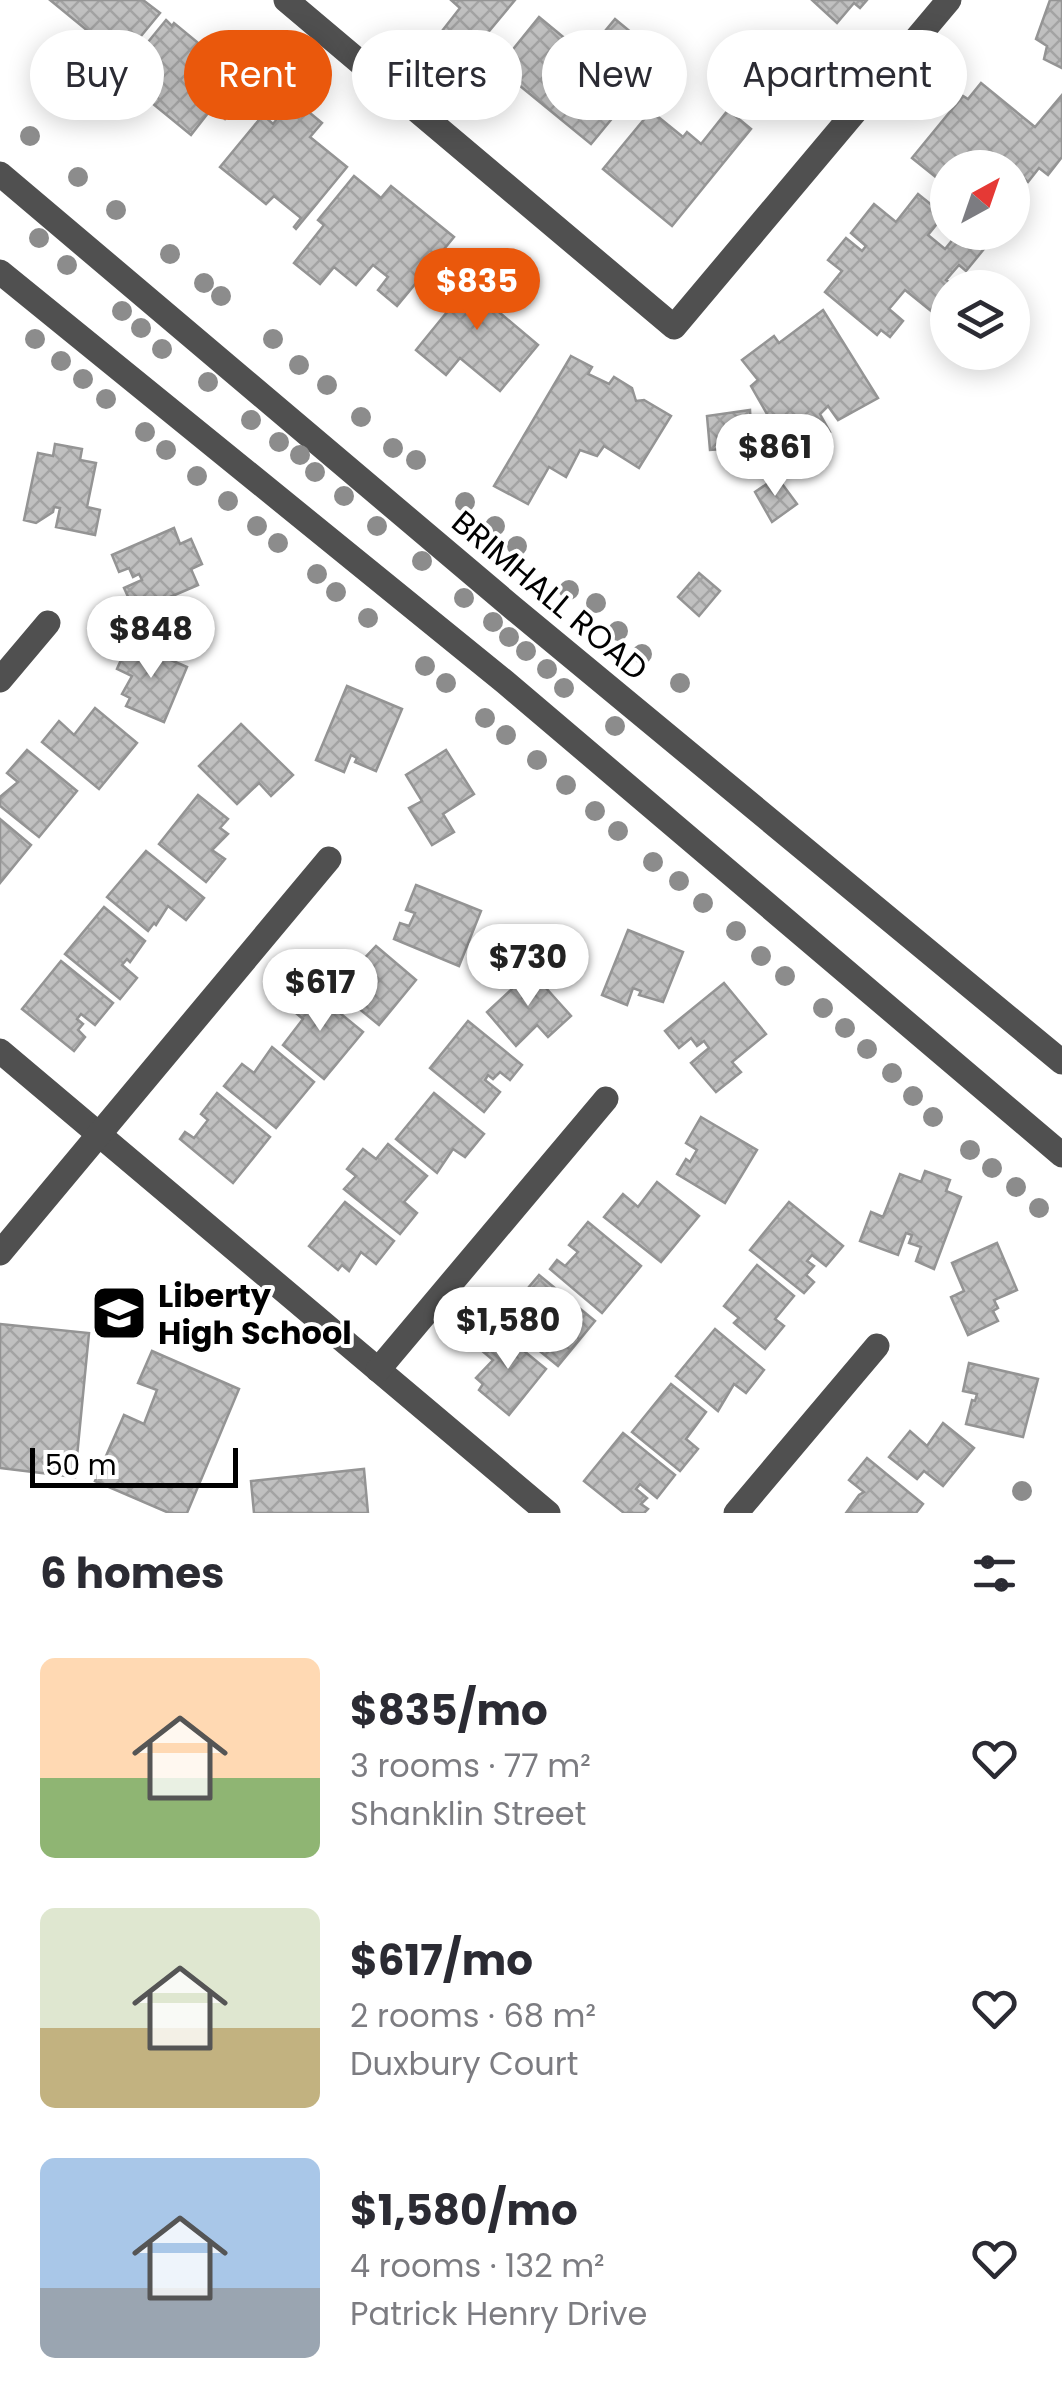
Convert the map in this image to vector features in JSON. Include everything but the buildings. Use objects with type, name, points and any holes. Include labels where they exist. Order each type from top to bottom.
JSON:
[{"type":"street","points":[[286,0],[674,326],[949,0]]},
{"type":"street","name":"BRIMHALL ROAD","points":[[0,174],[498,595],[1062,1062]]},
{"type":"street","points":[[0,272],[505,682],[1062,1155]]},
{"type":"street","points":[[0,680],[48,622]]},
{"type":"street","points":[[0,1253],[329,858]]},
{"type":"street","points":[[0,1052],[548,1513]]},
{"type":"street","points":[[378,1370],[606,1099]]},
{"type":"street","points":[[736,1513],[877,1346]]},
{"type":"place","name":"Liberty High School","points":[[119,1313]]}]
